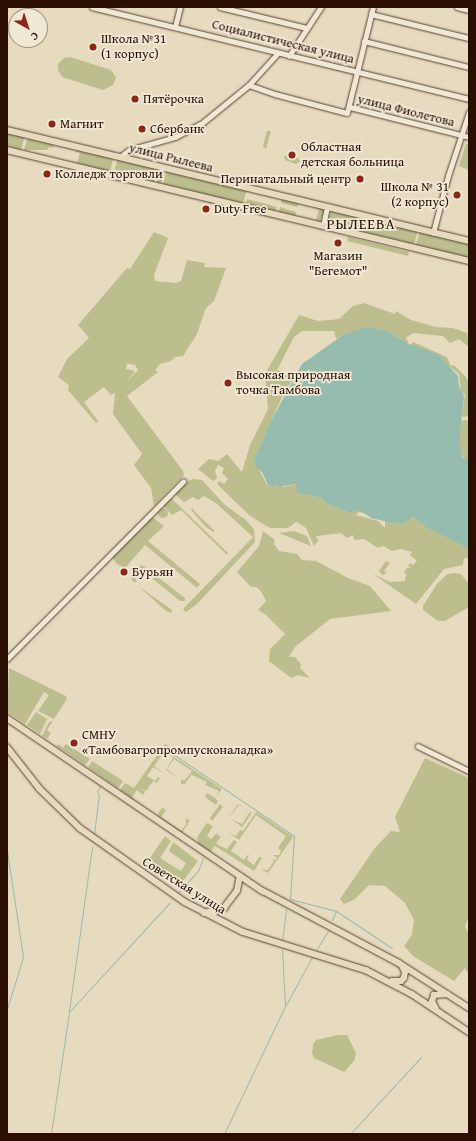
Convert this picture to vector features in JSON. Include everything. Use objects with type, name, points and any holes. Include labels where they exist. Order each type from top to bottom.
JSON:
[{"type":"main road","name":"улица Рылеева","points":[[7,130],[469,242]]},
{"type":"main road","points":[[7,150],[469,261]]},
{"type":"main road","points":[[7,718],[240,876],[296,910],[399,963],[469,1008]]},
{"type":"main road","name":"Советская улица","points":[[7,747],[40,789],[80,828],[119,858],[204,913],[257,938],[354,964],[387,981],[438,1011],[469,1032]]},
{"type":"main road","points":[[204,913],[224,908],[237,891],[240,876]]},
{"type":"main road","points":[[387,981],[398,982],[404,978],[405,972],[399,963]]},
{"type":"main road","points":[[438,1011],[432,1002],[434,995],[443,993],[451,996]]},
{"type":"street","name":"Социалистическая улица","points":[[92,7],[469,99]]},
{"type":"street","points":[[175,27],[180,7]]},
{"type":"street","points":[[220,7],[308,28]]},
{"type":"street","points":[[289,56],[320,7]]},
{"type":"street","points":[[350,107],[373,7]]},
{"type":"street","points":[[457,7],[469,10]]},
{"type":"street","points":[[371,14],[469,38]]},
{"type":"street","points":[[364,41],[469,68]]},
{"type":"street","points":[[120,157],[129,150],[156,144],[190,130],[216,113],[249,85],[278,53]]},
{"type":"street","name":"улица Фиолетова","points":[[249,85],[253,88],[344,114],[350,107],[469,137]]},
{"type":"street","points":[[433,233],[448,176],[463,136],[469,112]]},
{"type":"street","points":[[323,226],[328,207]]},
{"type":"street","points":[[7,659],[183,482]]},
{"type":"street","points":[[418,746],[469,771]]},
{"type":"green space","points":[[70,57],[111,70],[116,77],[113,85],[103,90],[62,77],[58,70],[58,64],[64,58]]},
{"type":"green space","points":[[7,131],[25,135],[21,150],[7,146]]},
{"type":"green space","points":[[267,131],[271,131],[266,149],[263,146]]},
{"type":"green space","points":[[28,136],[49,142],[55,148],[49,147],[47,150],[24,150]]},
{"type":"green space","points":[[466,144],[469,144],[469,170],[459,166]]},
{"type":"green space","points":[[77,150],[113,158],[111,168],[107,171],[77,163],[80,153],[74,151]]},
{"type":"green space","points":[[287,154],[298,158],[300,161],[296,164],[285,160],[284,157]]},
{"type":"green space","points":[[118,159],[165,169],[161,184],[117,173],[115,168]]},
{"type":"green space","points":[[167,169],[247,189],[243,203],[163,184]]},
{"type":"green space","points":[[282,198],[299,202],[297,207],[281,203]]},
{"type":"green space","points":[[247,199],[277,207],[275,211],[246,204]]},
{"type":"green space","points":[[202,201],[215,201],[275,219]]},
{"type":"green space","points":[[311,205],[325,210],[320,221],[308,219],[316,220],[319,209]]},
{"type":"green space","points":[[280,207],[296,212],[295,216],[279,212]]},
{"type":"green space","points":[[332,211],[418,230],[414,244],[329,224],[327,219]]},
{"type":"green space","points":[[420,231],[469,243],[469,258],[416,245]]},
{"type":"green space","points":[[154,232],[168,238],[154,275],[155,281],[176,283],[181,281],[187,260],[205,263],[204,267],[226,268],[214,301],[206,308],[197,334],[183,356],[175,357],[171,361],[160,364],[155,370],[158,372],[127,396],[183,471],[184,475],[154,506],[151,488],[134,465],[142,454],[113,414],[115,393],[111,395],[104,387],[84,402],[98,421],[96,423],[68,390],[69,385],[58,377],[67,359],[89,338],[78,325],[127,268],[130,269]],"holes":[[[124,363],[135,365],[138,370],[126,382],[135,371],[126,369],[127,364]]]},
{"type":"green space","points":[[348,237],[409,252],[408,256],[347,241]]},
{"type":"green space","points":[[364,303],[395,314],[396,311],[411,320],[436,327],[453,328],[467,333],[469,347],[459,339],[450,343],[443,336],[413,333],[406,338],[409,344],[389,332],[343,335],[336,339],[334,331],[302,331],[294,337],[277,370],[294,377],[281,399],[254,460],[267,485],[271,487],[276,484],[283,487],[297,484],[297,493],[321,498],[327,504],[346,512],[351,513],[355,507],[361,509],[368,515],[359,512],[356,515],[378,521],[385,528],[385,521],[404,524],[413,517],[427,528],[469,549],[469,558],[464,558],[463,565],[444,569],[416,604],[373,574],[390,582],[405,581],[406,574],[404,572],[407,568],[411,568],[408,566],[410,563],[413,565],[417,561],[410,555],[412,552],[401,549],[392,551],[383,546],[378,548],[364,539],[354,540],[353,535],[347,538],[341,533],[317,536],[316,537],[319,540],[314,546],[306,528],[296,522],[288,528],[270,528],[250,516],[217,484],[219,481],[224,484],[228,479],[222,473],[224,468],[218,465],[215,471],[217,478],[213,481],[198,469],[209,459],[218,461],[227,454],[242,472],[250,445],[268,409],[265,374],[299,315],[318,321],[339,319],[353,306]]},
{"type":"green space","points":[[413,342],[447,357],[450,365],[455,366],[466,377],[469,383],[469,416],[463,417],[462,413],[465,395],[461,391],[459,374],[449,366],[409,347]]},
{"type":"green space","points":[[466,420],[469,422],[469,460],[466,460],[460,453],[458,443],[461,421]]},
{"type":"green space","points":[[193,479],[202,480],[225,505],[246,520],[254,529],[255,542],[197,604],[186,612],[183,609],[253,537],[217,504],[204,496],[198,500],[193,497],[184,502],[175,494],[184,483]]},
{"type":"green space","points":[[171,498],[228,553],[227,555],[181,510],[172,515],[163,505]]},
{"type":"green space","points":[[161,508],[165,508],[168,513],[165,518],[161,518],[158,515],[158,511]]},
{"type":"green space","points":[[192,508],[215,531],[213,532],[206,527],[191,510]]},
{"type":"green space","points":[[151,516],[164,526],[148,541],[200,584],[197,588],[145,545],[125,568],[117,564],[112,557]]},
{"type":"green space","points":[[263,531],[275,540],[274,544],[279,551],[297,554],[302,560],[316,561],[348,578],[370,586],[391,611],[330,619],[295,647],[289,657],[295,657],[301,664],[300,668],[310,678],[298,675],[291,678],[269,661],[270,649],[285,634],[265,614],[258,610],[266,601],[262,593],[257,587],[251,587],[237,572],[259,546]]},
{"type":"green space","points":[[294,531],[307,536],[311,546],[279,533]]},
{"type":"green space","points":[[386,561],[390,563],[384,571],[387,573],[382,575],[379,571]]},
{"type":"green space","points":[[142,565],[185,598],[185,601],[180,601],[142,570],[136,573],[135,578],[137,582],[133,582],[131,578],[134,570]]},
{"type":"green space","points":[[447,574],[461,574],[469,584],[469,607],[445,621],[438,621],[423,610],[423,606],[437,584]]},
{"type":"green space","points":[[138,586],[172,610],[171,613],[166,611]]},
{"type":"green space","points":[[9,668],[66,696],[67,699],[54,719],[38,711],[49,695],[44,692],[25,724],[7,712]]},
{"type":"green space","points":[[36,712],[47,719],[40,734],[27,725]]},
{"type":"green space","points":[[53,721],[47,730],[51,733],[47,739],[42,736],[49,722]]},
{"type":"green space","points":[[58,744],[63,748],[66,744],[90,759],[85,765],[57,746]]},
{"type":"green space","points":[[165,744],[169,746],[154,766],[164,773],[153,767],[147,776],[155,781],[158,777],[160,778],[157,783],[153,781],[146,791],[140,788],[145,792],[143,795],[137,790],[132,797],[135,801],[120,790],[125,783],[134,788]]},
{"type":"green space","points":[[171,755],[222,789],[215,798],[219,791],[205,785],[207,782],[192,775],[193,772],[185,784],[181,784],[181,779],[184,781],[192,771],[174,759],[167,769],[178,778],[166,770],[173,758]]},
{"type":"green space","points":[[425,758],[469,778],[469,917],[465,926],[469,935],[469,975],[465,968],[454,981],[413,956],[404,946],[412,935],[414,920],[405,903],[385,886],[369,885],[354,900],[344,904],[340,899],[374,849],[391,831],[400,832],[395,817]]},
{"type":"green space","points":[[92,761],[123,781],[118,788],[88,767]]},
{"type":"green space","points":[[207,793],[218,801],[216,805],[205,797]]},
{"type":"green space","points":[[220,804],[223,807],[212,821],[210,818]]},
{"type":"green space","points":[[238,804],[252,813],[242,827],[231,819],[242,824],[250,812],[239,805],[228,819]]},
{"type":"green space","points":[[162,808],[166,810],[161,817],[181,831],[186,824],[186,818],[190,821],[187,824],[190,826],[187,825],[182,833],[159,817],[158,813]]},
{"type":"green space","points":[[256,812],[293,837],[268,873],[261,869],[268,870],[274,861],[271,859],[275,860],[277,858],[273,855],[279,855],[281,851],[278,848],[286,836],[256,815],[239,840],[229,833],[236,836],[240,830],[243,831]]},
{"type":"green space","points":[[207,823],[213,826],[207,836],[211,839],[220,830],[217,834],[221,837],[216,843],[220,846],[227,849],[234,840],[237,842],[231,851],[244,860],[249,853],[247,860],[254,865],[259,857],[262,858],[254,871],[215,846],[210,852],[198,844],[197,837]]},
{"type":"green space","points":[[165,836],[171,841],[160,858],[181,871],[186,863],[169,851],[173,842],[198,861],[180,885],[147,862]]},
{"type":"green space","points":[[338,1035],[347,1035],[356,1053],[354,1061],[344,1072],[314,1058],[312,1053],[313,1044],[316,1040]]},
{"type":"water","points":[[368,327],[389,332],[409,344],[439,355],[458,376],[459,386],[464,396],[459,442],[462,457],[469,460],[469,549],[427,528],[413,517],[404,524],[388,522],[371,518],[360,510],[350,513],[327,504],[321,498],[297,493],[296,484],[278,487],[276,484],[272,487],[268,485],[262,472],[256,467],[254,460],[271,421],[302,364],[343,335]]},
{"type":"waterway","points":[[164,748],[294,836],[290,899],[336,911]]},
{"type":"waterway","points":[[94,834],[99,796],[97,791],[101,785]]},
{"type":"waterway","points":[[69,1011],[92,847]]},
{"type":"waterway","points":[[7,851],[23,957],[7,1009]]},
{"type":"waterway","points":[[179,892],[198,871],[203,858]]},
{"type":"waterway","points":[[51,1134],[69,1012],[170,902]]},
{"type":"waterway","points":[[282,942],[286,909]]},
{"type":"waterway","points":[[332,920],[336,911],[392,948]]},
{"type":"waterway","points":[[317,949],[328,931]]},
{"type":"waterway","points":[[224,1134],[285,1006],[282,949]]},
{"type":"waterway","points":[[286,1005],[312,957]]},
{"type":"waterway","points":[[350,1134],[421,1057]]},
{"type":"place","name":"Школа №31 (1 корпус)","points":[[93,47]]},
{"type":"place","name":"Пятёрочка","points":[[135,99]]},
{"type":"place","name":"Магнит","points":[[52,124]]},
{"type":"place","name":"Сбербанк","points":[[142,129]]},
{"type":"place","name":"Областная детская больница","points":[[292,155]]},
{"type":"place","name":"Колледж торговли","points":[[47,174]]},
{"type":"place","name":"Перинатальный центр","points":[[360,179]]},
{"type":"place","name":"Школа № 31 (2 корпус)","points":[[457,195]]},
{"type":"place","name":"Duty Free","points":[[206,209]]},
{"type":"place","name":"Магазин \"Бегемот\"","points":[[338,243]]},
{"type":"place","name":"Высокая природная точка Тамбова","points":[[228,383]]},
{"type":"place","name":"Бурьян","points":[[124,572]]},
{"type":"place","name":"СМНУ «Тамбовагропромпусконаладка»","points":[[74,743]]},
{"type":"district","name":"РЫЛЕЕВА","points":[[361,224]]}]
